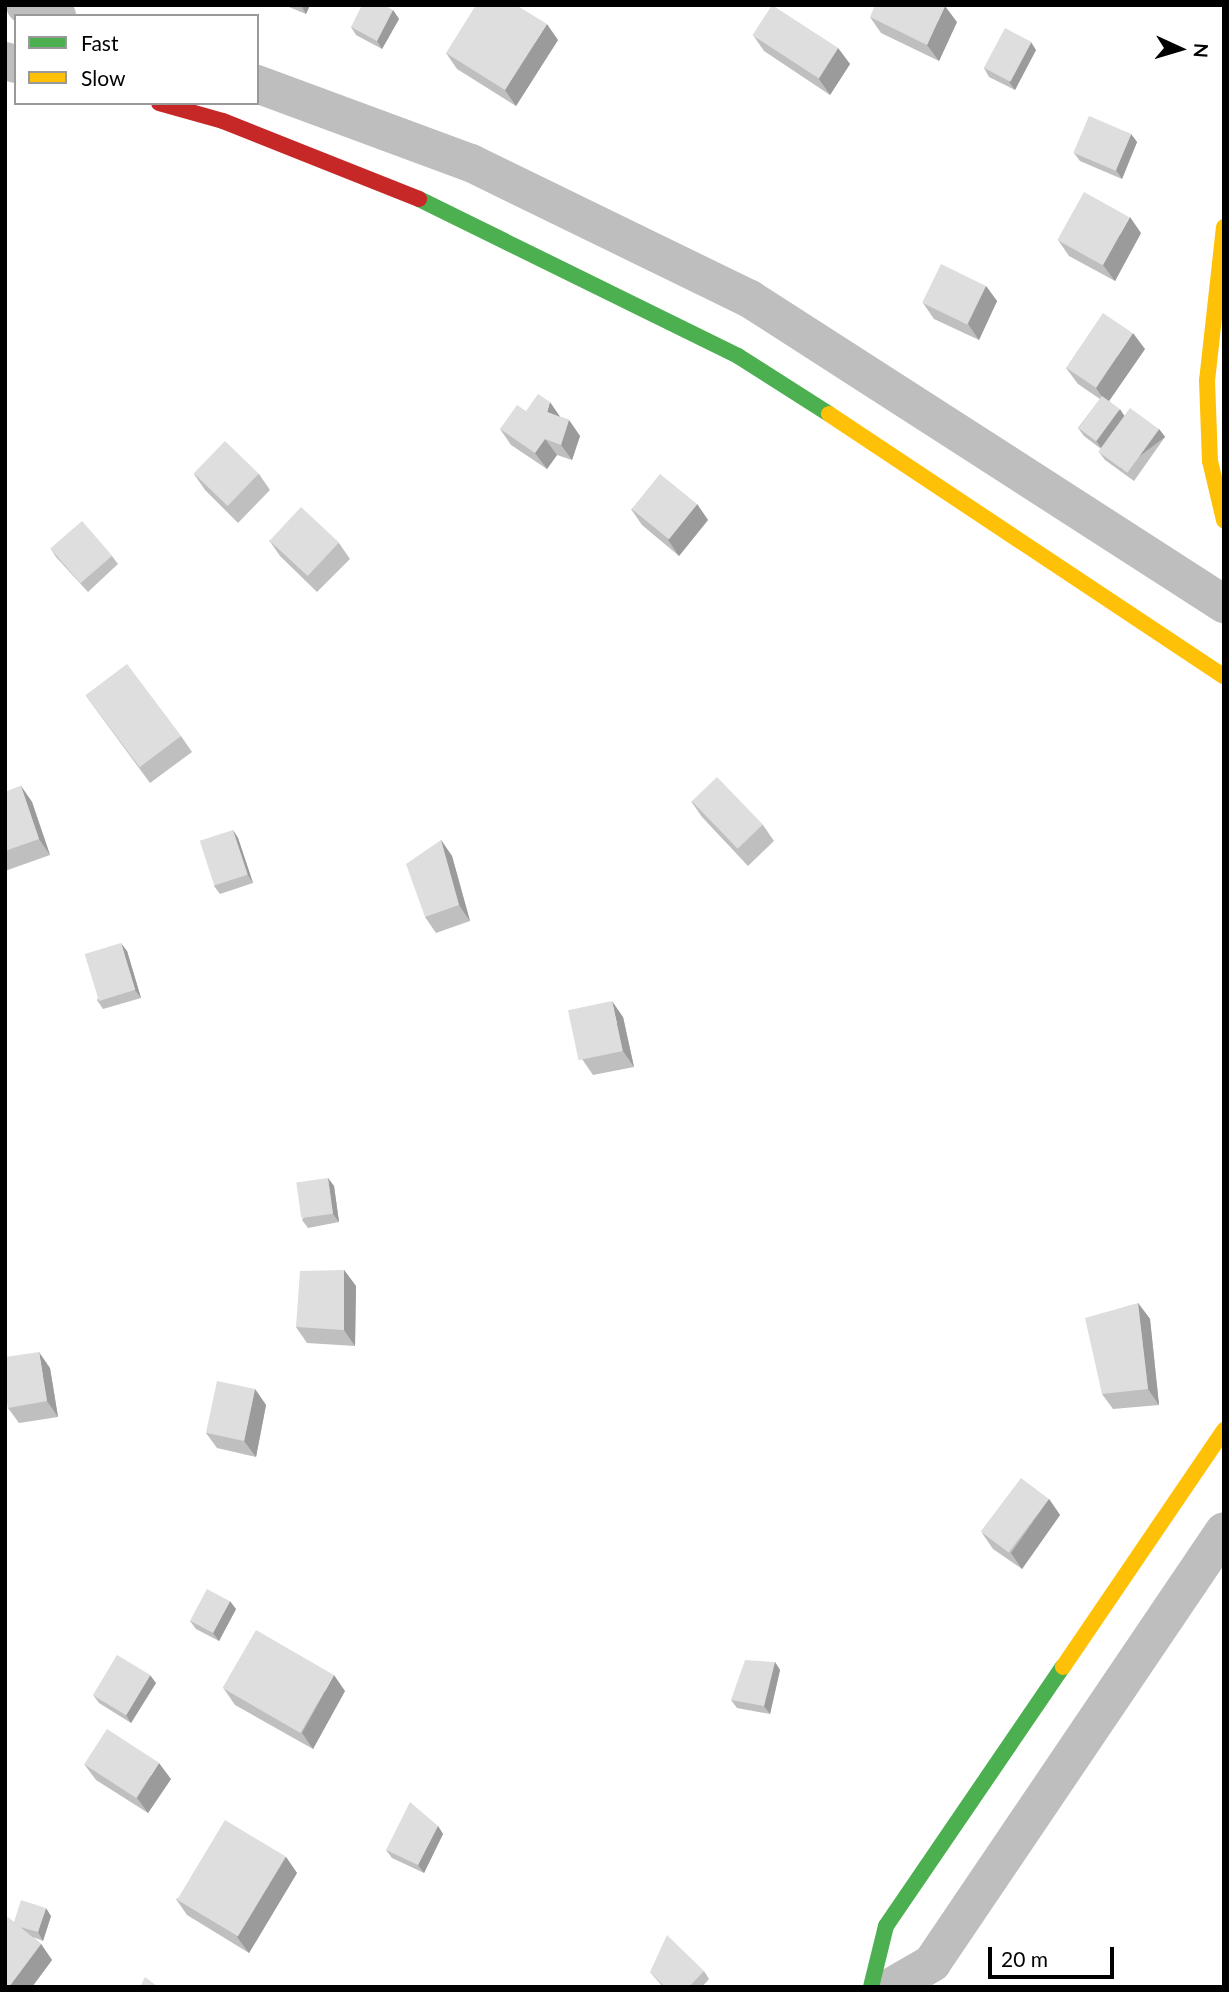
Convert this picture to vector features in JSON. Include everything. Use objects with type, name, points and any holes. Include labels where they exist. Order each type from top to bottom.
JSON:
[{"type":"street","points":[[25,5],[51,14]]},
{"type":"street","points":[[259,85],[471,163],[750,299],[1224,604]]},
{"type":"street","points":[[166,105],[223,121],[461,216],[738,356],[925,475],[1224,676]]},
{"type":"street","points":[[1224,227],[1207,380],[1210,461],[1224,520]]},
{"type":"street","points":[[871,1987],[886,1926],[1224,1430]]},
{"type":"street","points":[[891,1987],[932,1963],[1224,1531]]},
{"type":"building","points":[[362,5],[384,5],[393,10],[377,41],[351,27]]},
{"type":"building","points":[[476,5],[516,5],[547,24],[505,90],[446,53]]},
{"type":"building","points":[[772,5],[838,48],[819,78],[752,35]]},
{"type":"building","points":[[875,5],[945,6],[927,45],[870,17]]},
{"type":"building","points":[[1005,28],[1031,42],[1010,82],[984,68]]},
{"type":"building","points":[[1089,116],[1131,134],[1116,171],[1073,153]]},
{"type":"building","points":[[1084,192],[1129,217],[1103,265],[1057,240]]},
{"type":"building","points":[[941,264],[986,286],[967,325],[922,303]]},
{"type":"building","points":[[1103,313],[1133,333],[1096,388],[1066,368]]},
{"type":"building","points":[[538,394],[550,402],[547,412],[569,420],[561,445],[545,439],[535,453],[500,429],[517,405],[526,411]]},
{"type":"building","points":[[1102,396],[1120,409],[1096,441],[1078,428]]},
{"type":"building","points":[[1130,408],[1159,429],[1127,473],[1098,452]]},
{"type":"building","points":[[225,441],[259,474],[228,506],[194,473]]},
{"type":"building","points":[[660,474],[697,504],[669,539],[632,509]]},
{"type":"building","points":[[301,507],[339,542],[308,576],[270,541]]},
{"type":"building","points":[[82,521],[112,556],[80,583],[50,549]]},
{"type":"building","points":[[127,664],[181,736],[140,767],[85,695]]},
{"type":"building","points":[[717,777],[763,824],[738,849],[692,801]]},
{"type":"building","points":[[21,786],[39,839],[5,851],[5,792]]},
{"type":"building","points":[[233,830],[248,875],[214,886],[200,841]]},
{"type":"building","points":[[441,840],[459,905],[425,917],[406,864]]},
{"type":"building","points":[[121,943],[135,990],[99,1001],[85,954]]},
{"type":"building","points":[[612,1001],[623,1051],[579,1060],[568,1010]]},
{"type":"building","points":[[328,1178],[333,1214],[301,1218],[296,1182]]},
{"type":"building","points":[[344,1270],[344,1330],[296,1327],[300,1271]]},
{"type":"building","points":[[1138,1303],[1148,1389],[1102,1394],[1085,1318]]},
{"type":"building","points":[[39,1352],[47,1401],[8,1408],[5,1357]]},
{"type":"building","points":[[217,1381],[255,1389],[244,1441],[206,1433]]},
{"type":"building","points":[[1021,1478],[1049,1499],[1009,1553],[981,1532]]},
{"type":"building","points":[[207,1589],[230,1601],[213,1633],[190,1621]]},
{"type":"building","points":[[256,1630],[334,1675],[300,1733],[222,1688]]},
{"type":"building","points":[[117,1655],[150,1675],[126,1715],[93,1695]]},
{"type":"building","points":[[745,1660],[775,1662],[764,1706],[731,1700]]},
{"type":"building","points":[[107,1729],[159,1763],[136,1798],[84,1764]]},
{"type":"building","points":[[410,1802],[438,1826],[418,1865],[386,1850]]},
{"type":"building","points":[[225,1820],[286,1857],[238,1936],[177,1900]]},
{"type":"building","points":[[21,1900],[46,1908],[38,1932],[20,1927],[14,1922]]},
{"type":"building","points":[[8,1917],[41,1944],[9,1987],[5,1987],[5,1920]]},
{"type":"building","points":[[667,1935],[704,1971],[689,1987],[665,1987],[650,1972]]},
{"type":"building","points":[[145,1977],[158,1987],[140,1987]]},
{"type":"traffic: fast","points":[[419,199],[738,356],[829,414]]},
{"type":"traffic: fast","points":[[871,1987],[886,1926],[1063,1667]]},
{"type":"traffic: slow","points":[[1224,227],[1207,380],[1210,461],[1224,520]]},
{"type":"traffic: slow","points":[[829,414],[1224,676]]},
{"type":"traffic: slow","points":[[1063,1667],[1224,1430]]},
{"type":"traffic: jam","points":[[166,105],[223,121],[419,199]]}]
